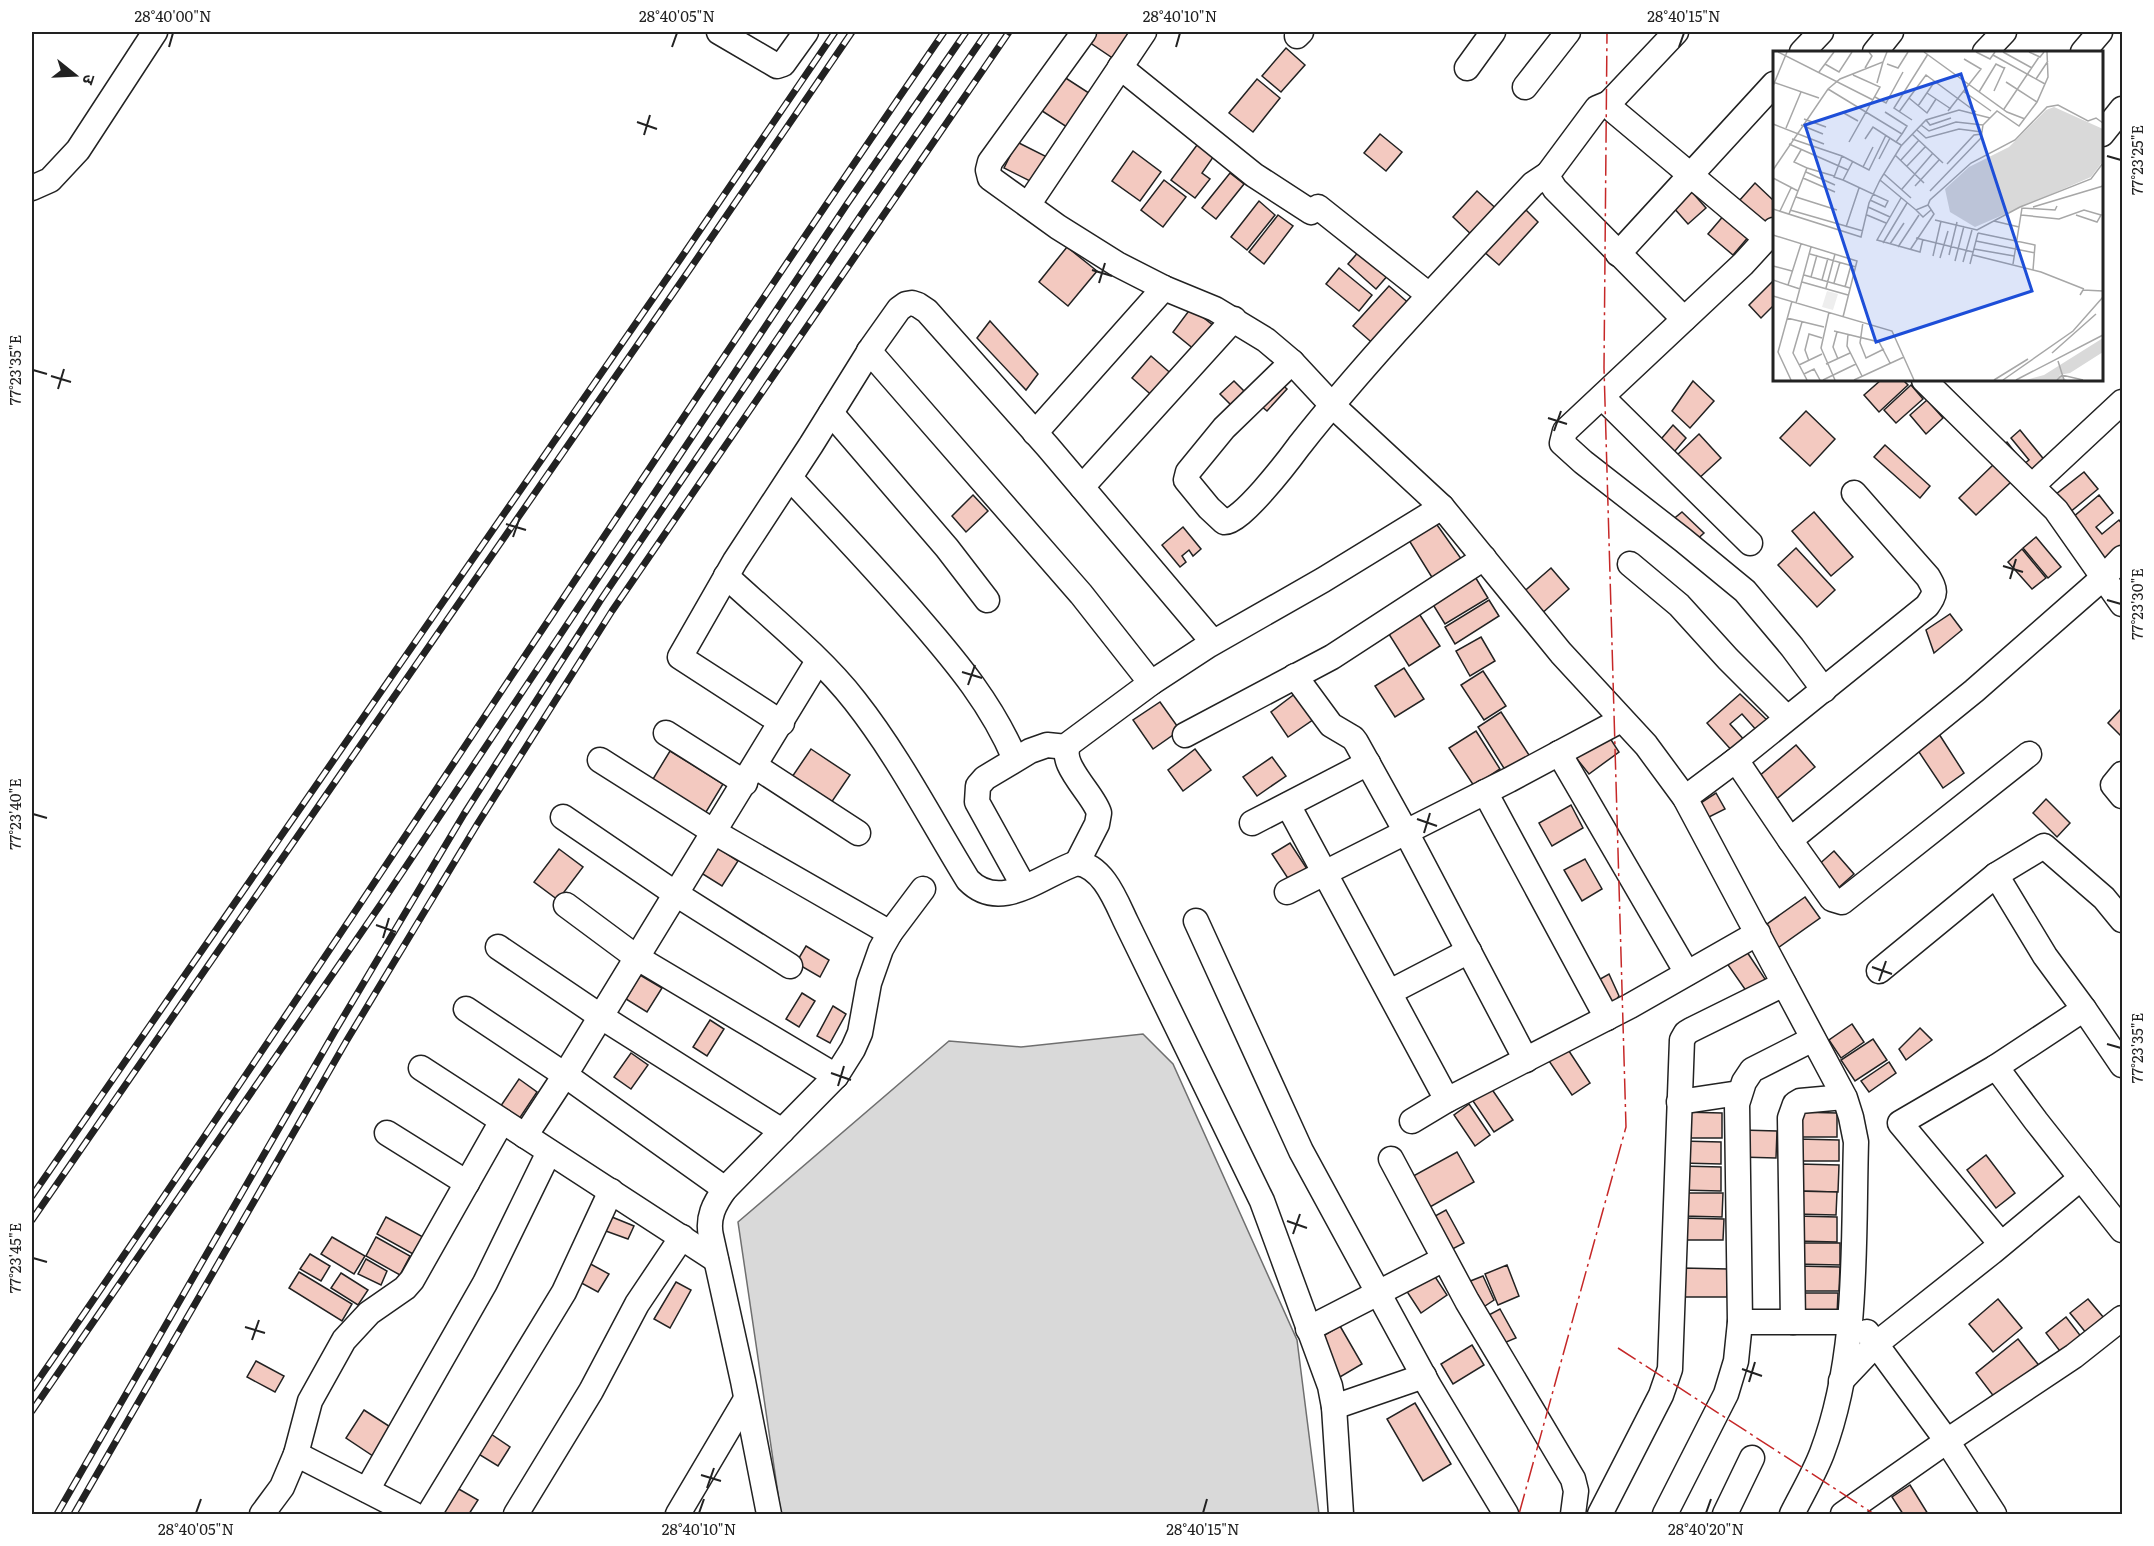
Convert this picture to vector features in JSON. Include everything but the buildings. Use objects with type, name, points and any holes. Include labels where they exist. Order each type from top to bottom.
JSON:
[{"type":"street","points":[[32,188],[50,180],[78,150],[155,32]]},
{"type":"street","points":[[730,34],[772,64],[780,66],[806,32]]},
{"type":"street","points":[[1084,32],[988,166],[988,174],[993,181],[1117,264],[1164,288],[1215,309],[1266,340],[1292,362],[1332,405],[1442,507],[1561,653],[1646,745],[1685,798],[1844,1097],[1856,1142],[1850,1316],[1841,1381],[1822,1455],[1792,1515]]},
{"type":"street","points":[[1028,205],[1144,32]]},
{"type":"street","points":[[1467,68],[1493,32]]},
{"type":"street","points":[[1525,87],[1568,32]]},
{"type":"street","points":[[1292,362],[1224,428],[1186,476],[1188,483],[1224,522],[1234,520],[1271,482],[1332,405],[1429,296],[1533,184],[1548,174],[1598,108],[1609,103],[1676,32]]},
{"type":"street","points":[[1803,51],[1821,32]]},
{"type":"street","points":[[1876,51],[1891,32]]},
{"type":"street","points":[[1986,51],[2004,32]]},
{"type":"street","points":[[2084,51],[2100,32]]},
{"type":"street","points":[[1120,68],[1254,175],[1311,212],[1318,207],[1429,296]]},
{"type":"street","points":[[1618,254],[1773,85]]},
{"type":"street","points":[[1609,103],[1614,111],[1691,176],[1771,234],[1565,431],[1562,437],[1563,445],[1745,591],[1792,647],[1824,690]]},
{"type":"street","points":[[2103,133],[2122,109]]},
{"type":"street","points":[[1548,174],[1549,182],[1555,189],[1684,319]]},
{"type":"street","points":[[1035,433],[1164,288]]},
{"type":"street","points":[[782,723],[680,657],[726,576],[869,351],[899,309],[906,304],[918,305],[927,311],[1082,487],[1213,642]]},
{"type":"street","points":[[1082,487],[1234,319]]},
{"type":"street","points":[[869,351],[1081,594],[1151,683]]},
{"type":"street","points":[[1925,381],[2056,510],[2122,604]]},
{"type":"street","points":[[1602,397],[1750,543]]},
{"type":"street","points":[[2032,486],[2122,402]]},
{"type":"street","points":[[831,413],[947,548],[987,600]]},
{"type":"street","points":[[790,478],[873,565],[941,645],[991,710],[1015,759]]},
{"type":"street","points":[[1731,764],[1927,606],[1934,597],[1935,589],[1928,578],[1854,493]]},
{"type":"street","points":[[1024,887],[976,799],[978,786],[982,781],[1040,746],[1067,747],[1151,683],[1213,642],[1323,580],[1442,507]]},
{"type":"street","points":[[1185,735],[1332,657],[1484,558]]},
{"type":"street","points":[[1790,840],[1974,691],[2104,577],[2122,558]]},
{"type":"street","points":[[1630,564],[1679,605],[1728,659],[1787,718]]},
{"type":"street","points":[[726,576],[832,674],[855,700],[886,743],[975,888],[988,893],[1001,894],[1024,887],[1077,863],[1091,868],[1101,878],[1126,922],[1262,1201],[1308,1329],[1325,1368],[1334,1407],[1341,1515]]},
{"type":"street","points":[[525,1136],[565,1075],[818,662]]},
{"type":"street","points":[[1295,676],[1331,725],[1353,738],[1406,832],[1526,1060]]},
{"type":"street","points":[[1287,892],[1621,720]]},
{"type":"street","points":[[666,733],[750,774],[858,833]]},
{"type":"street","points":[[1067,747],[1066,757],[1099,813],[1097,824],[1077,863]]},
{"type":"street","points":[[1559,753],[1688,973]]},
{"type":"street","points":[[1685,798],[1736,760],[1832,899],[1842,902],[2029,754]]},
{"type":"street","points":[[600,760],[714,832],[890,933]]},
{"type":"street","points":[[1252,823],[1368,763]]},
{"type":"street","points":[[2122,774],[2113,784],[2122,796]]},
{"type":"street","points":[[1485,792],[1607,1018]]},
{"type":"street","points":[[1288,804],[1447,1100]]},
{"type":"street","points":[[563,817],[676,894],[790,966]]},
{"type":"street","points":[[1879,971],[1996,875],[2044,846],[2104,898],[2122,921]]},
{"type":"street","points":[[1996,875],[2044,956],[2122,1065]]},
{"type":"street","points":[[769,1515],[709,1228],[710,1218],[725,1189],[836,1076],[860,1033],[869,982],[881,949],[890,933],[923,889]]},
{"type":"street","points":[[566,905],[636,957],[836,1076]]},
{"type":"street","points":[[1196,921],[1302,1151],[1424,1376],[1506,1515]]},
{"type":"street","points":[[1412,1121],[1447,1100],[1607,1018],[1758,933]]},
{"type":"street","points":[[498,947],[600,1016],[782,1131]]},
{"type":"street","points":[[1390,992],[1469,951]]},
{"type":"street","points":[[1600,1515],[1661,1395],[1670,1369],[1682,1040],[1686,1033],[1785,984]]},
{"type":"street","points":[[2001,1244],[1900,1123],[1996,1067],[2084,1009]]},
{"type":"street","points":[[466,1010],[565,1075],[725,1189]]},
{"type":"street","points":[[1665,1515],[1726,1394],[1736,1360],[1740,1322],[1737,1104],[1739,1093],[1752,1070],[1813,1039]]},
{"type":"street","points":[[1996,1067],[2122,1230]]},
{"type":"street","points":[[420,1068],[716,1260]]},
{"type":"street","points":[[1679,1102],[1739,1093]]},
{"type":"street","points":[[1793,1322],[1790,1118],[1795,1104],[1800,1101],[1844,1097]]},
{"type":"street","points":[[262,1515],[282,1487],[296,1454],[310,1401],[344,1340],[369,1313],[405,1288],[412,1280],[502,1121]]},
{"type":"street","points":[[387,1133],[467,1183]]},
{"type":"street","points":[[367,1490],[485,1283],[549,1152]]},
{"type":"street","points":[[1390,1159],[1473,1311],[1570,1474],[1576,1491],[1573,1515]]},
{"type":"street","points":[[1841,1381],[1876,1344],[2081,1178]]},
{"type":"street","points":[[429,1515],[564,1292],[611,1191]]},
{"type":"street","points":[[516,1515],[591,1391],[637,1304],[682,1237]]},
{"type":"street","points":[[1308,1329],[1444,1258]]},
{"type":"street","points":[[1740,1322],[1793,1322],[1850,1316]]},
{"type":"street","points":[[1850,1316],[1876,1344],[1947,1441],[1991,1513]]},
{"type":"street","points":[[1843,1515],[1947,1441],[2074,1356],[2122,1318]]},
{"type":"street","points":[[1334,1407],[1424,1376]]},
{"type":"street","points":[[678,1515],[746,1399]]},
{"type":"street","points":[[296,1454],[413,1515]]},
{"type":"street","points":[[1725,1515],[1752,1458]]},
{"type":"shaded area","points":[[1143,1034],[1173,1064],[1297,1340],[1319,1514],[781,1514],[738,1222],[949,1041],[1021,1047]]},
{"type":"railway","points":[[32,1196],[835,32]]},
{"type":"railway","points":[[32,1220],[852,32]]},
{"type":"railway","points":[[32,1389],[262,1051],[715,370],[944,32]]},
{"type":"railway","points":[[32,1411],[383,901],[847,204],[966,32]]},
{"type":"railway","points":[[57,1514],[335,1031],[464,814],[600,601],[987,32]]},
{"type":"railway","points":[[74,1514],[347,1040],[478,823],[612,611],[1009,32]]},
{"type":"power","points":[[1519,1514],[1626,1127],[1604,368],[1607,32]]},
{"type":"power","points":[[1618,1348],[1874,1514]]}]
